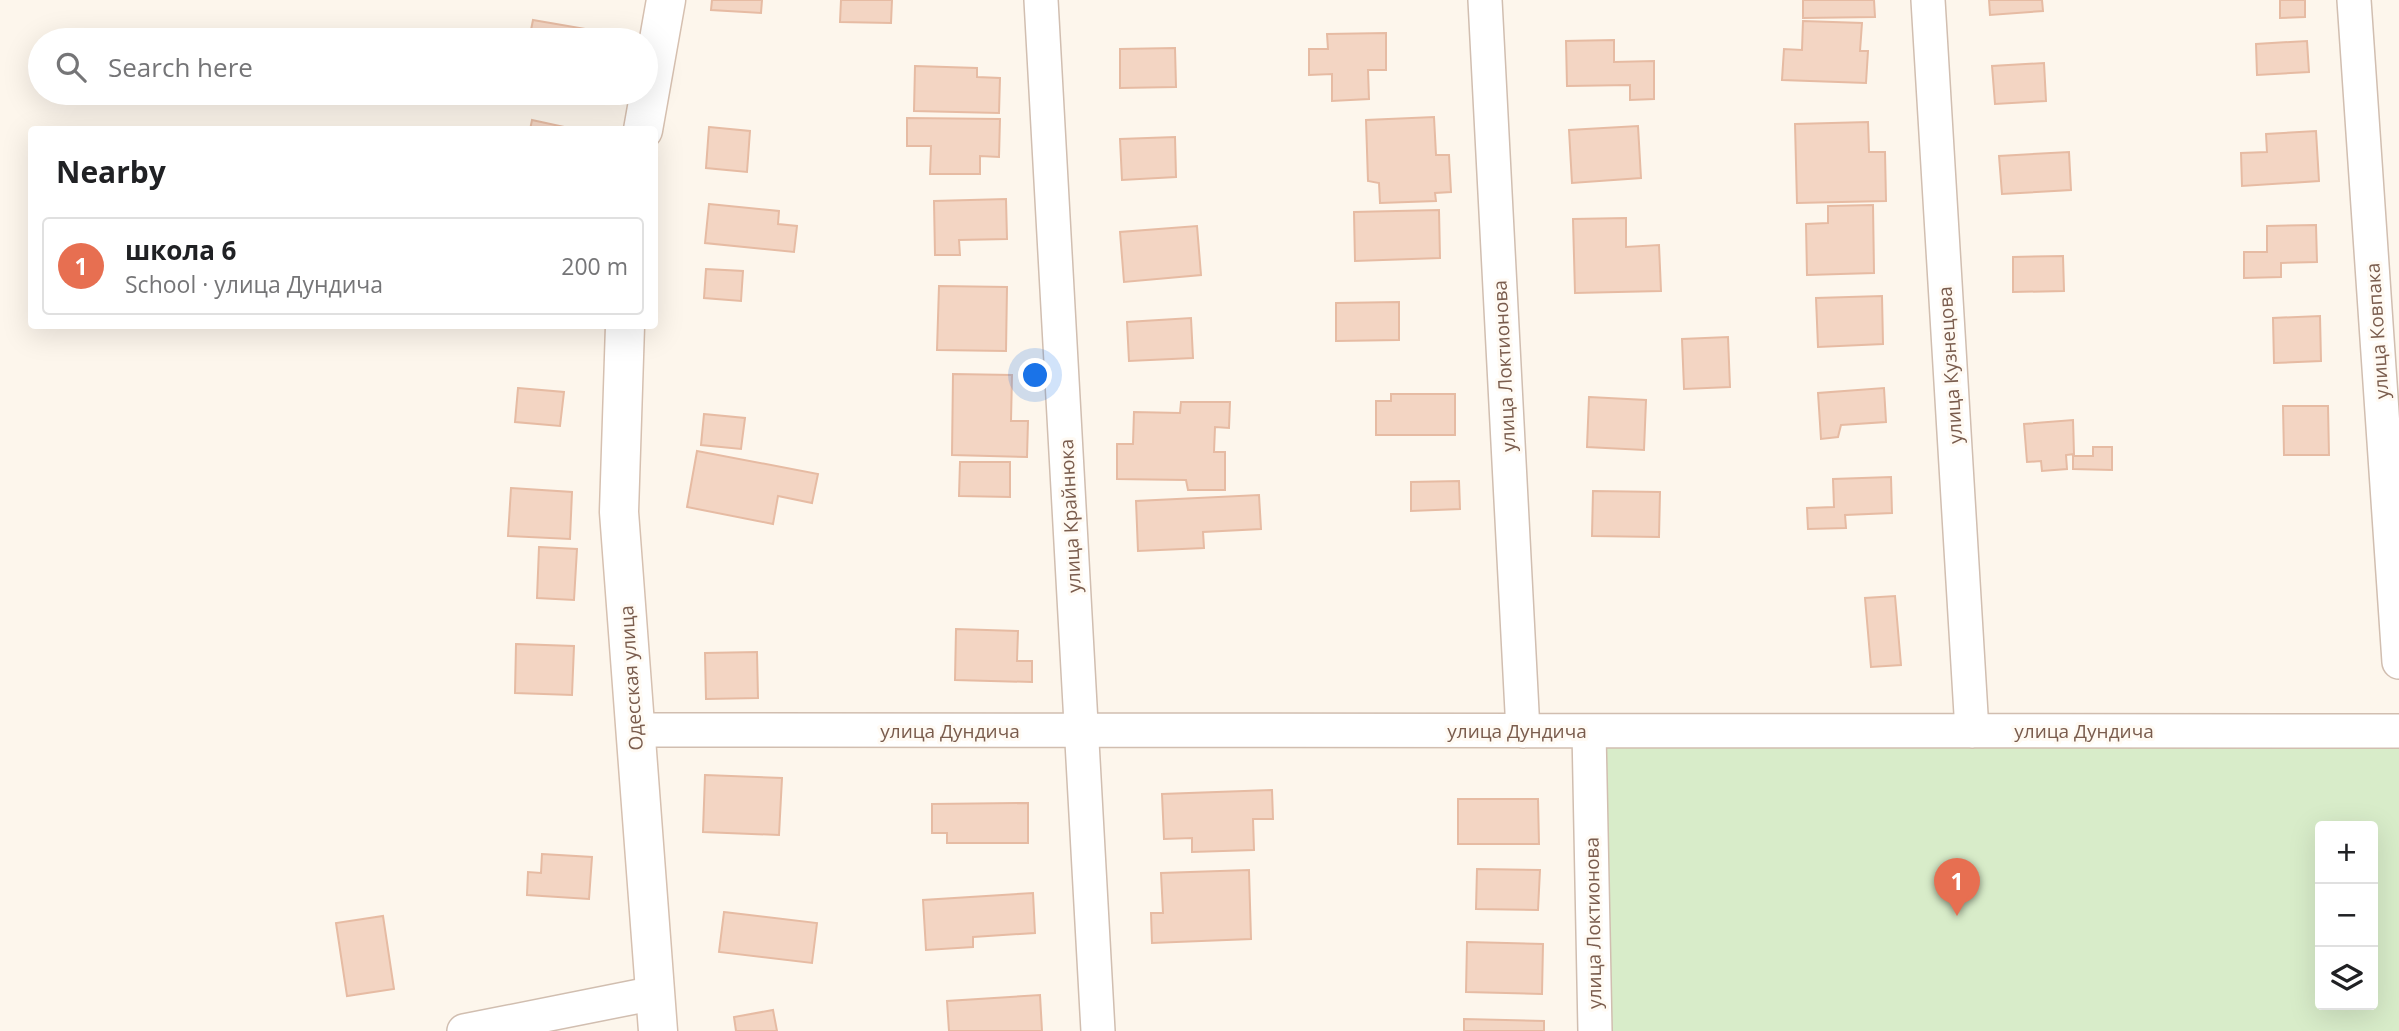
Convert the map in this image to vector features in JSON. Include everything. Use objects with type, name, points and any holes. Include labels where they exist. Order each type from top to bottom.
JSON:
[{"type":"main road","points":[[658,45],[666,0]]},
{"type":"main road","points":[[644,126],[647,105]]},
{"type":"main road","name":"Одесская улица","points":[[625,329],[619,512],[657,1031]]},
{"type":"street","name":"улица Крайнюка","points":[[1041,0],[1098,1031]]},
{"type":"street","name":"улица Локтионова","points":[[1485,0],[1523,731]]},
{"type":"street","name":"улица Кузнецова","points":[[1927,0],[1972,731]]},
{"type":"street","name":"улица Ковпака","points":[[2354,0],[2399,662]]},
{"type":"street","name":"улица Дундича","points":[[635,730],[2399,732]]},
{"type":"street","name":"улица Локтионова","points":[[1589,731],[1595,1031]]},
{"type":"street","points":[[464,1031],[655,993]]},
{"type":"green space","points":[[1589,731],[2399,731],[2399,1031],[1595,1031]]},
{"type":"building","points":[[712,0],[762,0],[761,13],[711,10]]},
{"type":"building","points":[[841,0],[892,0],[891,23],[840,22]]},
{"type":"building","points":[[1803,0],[1874,0],[1875,17],[1803,18]]},
{"type":"building","points":[[1989,0],[2042,0],[2043,11],[1990,15]]},
{"type":"building","points":[[2280,0],[2305,0],[2305,17],[2280,18]]},
{"type":"building","points":[[533,20],[580,28],[531,28]]},
{"type":"building","points":[[1803,21],[1862,23],[1860,51],[1868,51],[1866,83],[1782,80],[1784,49],[1802,50]]},
{"type":"building","points":[[1386,33],[1386,70],[1368,70],[1369,99],[1332,101],[1332,74],[1309,75],[1309,49],[1328,49],[1327,34]]},
{"type":"building","points":[[1614,40],[1614,62],[1654,61],[1654,99],[1630,100],[1630,85],[1567,86],[1566,41]]},
{"type":"building","points":[[2307,41],[2309,72],[2257,75],[2256,44]]},
{"type":"building","points":[[1175,48],[1176,87],[1120,88],[1120,49]]},
{"type":"building","points":[[2044,63],[2046,101],[1995,104],[1992,66]]},
{"type":"building","points":[[915,66],[977,68],[977,77],[1000,78],[999,113],[914,111]]},
{"type":"building","points":[[1434,117],[1436,155],[1449,155],[1451,192],[1435,193],[1436,201],[1380,203],[1379,183],[1368,181],[1366,120]]},
{"type":"building","points":[[907,118],[1000,119],[999,157],[980,156],[980,174],[930,174],[931,146],[907,146]]},
{"type":"building","points":[[532,120],[560,126],[531,126]]},
{"type":"building","points":[[1868,122],[1869,152],[1885,152],[1886,201],[1797,203],[1795,124]]},
{"type":"building","points":[[1638,126],[1641,178],[1572,183],[1569,130]]},
{"type":"building","points":[[709,127],[750,131],[747,172],[706,168]]},
{"type":"building","points":[[2316,131],[2319,181],[2242,186],[2241,153],[2267,152],[2266,134]]},
{"type":"building","points":[[1175,137],[1176,177],[1122,180],[1120,139]]},
{"type":"building","points":[[2069,152],[2071,190],[2002,194],[1999,156]]},
{"type":"building","points":[[1006,199],[1007,239],[959,240],[960,255],[935,255],[934,201]]},
{"type":"building","points":[[709,204],[779,211],[778,224],[797,226],[794,252],[705,243]]},
{"type":"building","points":[[1873,205],[1874,273],[1807,275],[1806,224],[1828,223],[1828,206]]},
{"type":"building","points":[[1439,210],[1440,258],[1355,261],[1354,212]]},
{"type":"building","points":[[1626,218],[1626,247],[1659,245],[1661,291],[1575,293],[1573,219]]},
{"type":"building","points":[[2316,225],[2317,262],[2281,263],[2281,277],[2244,278],[2244,252],[2267,252],[2267,226]]},
{"type":"building","points":[[1197,226],[1201,275],[1124,282],[1120,232]]},
{"type":"building","points":[[2063,256],[2064,291],[2013,292],[2013,257]]},
{"type":"building","points":[[706,269],[743,271],[741,301],[704,298]]},
{"type":"building","points":[[939,286],[1007,287],[1006,351],[937,350]]},
{"type":"building","points":[[1882,296],[1883,344],[1818,347],[1816,298]]},
{"type":"building","points":[[1399,302],[1399,340],[1336,341],[1336,303]]},
{"type":"building","points":[[2320,316],[2321,361],[2274,363],[2273,318]]},
{"type":"building","points":[[1191,318],[1193,358],[1129,361],[1127,322]]},
{"type":"building","points":[[1728,337],[1730,387],[1684,389],[1682,339]]},
{"type":"building","points":[[953,374],[1012,375],[1011,421],[1028,421],[1027,457],[952,455]]},
{"type":"building","points":[[518,388],[564,392],[560,426],[515,422]]},
{"type":"building","points":[[1884,388],[1886,422],[1841,425],[1838,437],[1821,439],[1818,393]]},
{"type":"building","points":[[1391,394],[1455,394],[1455,435],[1376,435],[1376,401],[1391,401]]},
{"type":"building","points":[[1589,397],[1646,400],[1644,450],[1587,447]]},
{"type":"building","points":[[1181,402],[1230,402],[1229,428],[1215,427],[1214,452],[1225,452],[1225,490],[1188,490],[1186,480],[1117,479],[1117,444],[1133,444],[1134,412],[1180,413]]},
{"type":"building","points":[[2283,406],[2328,406],[2329,455],[2284,455]]},
{"type":"building","points":[[704,414],[745,418],[741,449],[701,445]]},
{"type":"building","points":[[2073,420],[2074,454],[2066,455],[2067,469],[2042,471],[2041,461],[2027,462],[2024,424]]},
{"type":"building","points":[[2093,447],[2112,447],[2112,470],[2073,469],[2073,456],[2093,456]]},
{"type":"building","points":[[697,451],[818,474],[812,503],[778,496],[773,524],[687,507]]},
{"type":"building","points":[[960,462],[1010,462],[1010,497],[959,496]]},
{"type":"building","points":[[1891,477],[1892,513],[1845,515],[1846,528],[1808,529],[1807,508],[1834,507],[1833,479]]},
{"type":"building","points":[[1459,481],[1460,509],[1411,511],[1411,482]]},
{"type":"building","points":[[511,488],[572,492],[570,539],[508,536]]},
{"type":"building","points":[[1593,491],[1660,492],[1659,537],[1592,536]]},
{"type":"building","points":[[1259,495],[1261,529],[1203,532],[1204,548],[1138,551],[1136,501]]},
{"type":"building","points":[[539,547],[577,549],[574,600],[537,598]]},
{"type":"building","points":[[1895,596],[1901,665],[1871,667],[1865,598]]},
{"type":"building","points":[[956,629],[1018,631],[1017,661],[1032,661],[1032,682],[955,680]]},
{"type":"building","points":[[516,644],[574,646],[572,695],[515,693]]},
{"type":"building","points":[[757,652],[758,698],[706,699],[705,653]]},
{"type":"building","points":[[705,775],[782,778],[779,835],[703,832]]},
{"type":"building","points":[[1272,790],[1273,819],[1253,819],[1254,850],[1192,852],[1192,838],[1164,839],[1162,794]]},
{"type":"building","points":[[1458,799],[1538,799],[1539,844],[1458,844]]},
{"type":"building","points":[[1028,803],[1028,843],[947,843],[947,833],[932,833],[932,804]]},
{"type":"building","points":[[542,854],[592,857],[589,899],[527,895],[528,872],[541,873]]},
{"type":"building","points":[[1477,869],[1540,870],[1538,910],[1476,909]]},
{"type":"building","points":[[1249,870],[1251,939],[1152,943],[1151,913],[1163,913],[1161,873]]},
{"type":"building","points":[[1033,893],[1035,933],[973,937],[973,947],[926,950],[923,900]]},
{"type":"building","points":[[724,912],[817,923],[812,963],[719,952]]},
{"type":"building","points":[[383,916],[394,989],[347,996],[336,923]]},
{"type":"building","points":[[1467,942],[1543,944],[1542,994],[1466,992]]},
{"type":"building","points":[[1040,995],[1042,1031],[949,1031],[947,1001]]},
{"type":"building","points":[[773,1010],[777,1031],[736,1031],[734,1017]]},
{"type":"building","points":[[1464,1019],[1544,1021],[1544,1031],[1464,1031]]},
{"type":"place","name":"школа 6","points":[[1957,916]]}]
